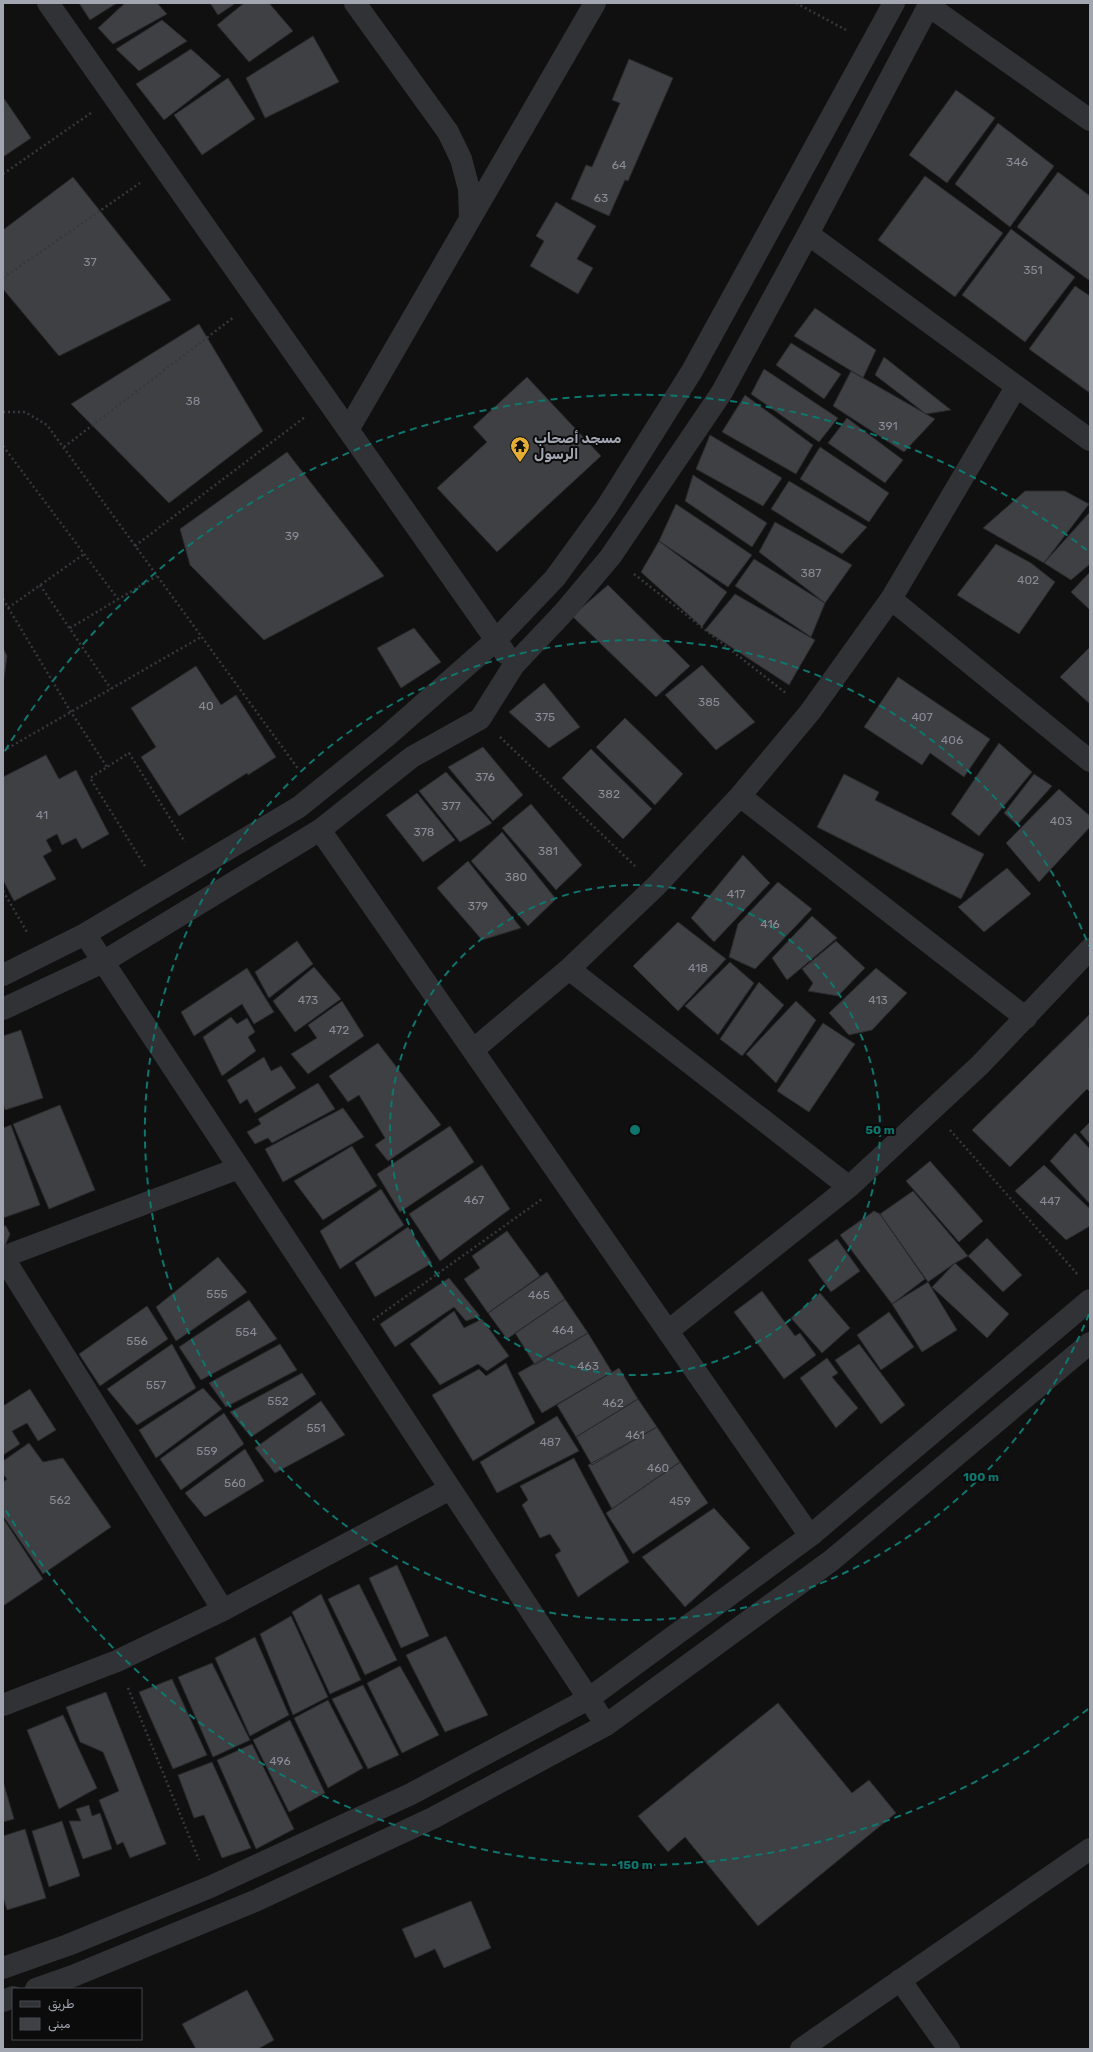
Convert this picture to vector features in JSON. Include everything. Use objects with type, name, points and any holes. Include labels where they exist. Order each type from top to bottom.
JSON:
[{"type":"street","points":[[48,3],[514,665]]},
{"type":"street","points":[[355,3],[448,132],[461,159],[469,189],[470,219]]},
{"type":"street","points":[[348,430],[595,3]]},
{"type":"street","points":[[3,975],[85,934],[299,806],[387,736],[496,640],[555,578],[610,501],[692,370],[894,3]]},
{"type":"street","points":[[3,1009],[103,962],[320,830],[412,757],[480,719],[514,665],[564,612],[611,556],[722,392],[808,234],[929,5],[1090,120]]},
{"type":"street","points":[[808,234],[1090,440]]},
{"type":"street","points":[[473,1050],[569,969],[656,886],[740,796],[810,712],[891,599],[1016,387]]},
{"type":"street","points":[[891,599],[1090,761]]},
{"type":"street","points":[[740,796],[1026,1018]]},
{"type":"street","points":[[320,830],[810,1536]]},
{"type":"street","points":[[85,934],[606,1725]]},
{"type":"street","points":[[668,1331],[848,1187],[932,1111],[1026,1018],[1090,949]]},
{"type":"street","points":[[569,969],[848,1187]]},
{"type":"street","points":[[223,1610],[3,1257],[238,1168]]},
{"type":"street","points":[[3,1968],[68,1945],[210,1887],[411,1794],[588,1699],[810,1536],[1088,1307]]},
{"type":"street","points":[[39,1988],[73,1976],[254,1901],[433,1818],[606,1725],[832,1560],[1090,1344]]},
{"type":"street","points":[[3,1706],[117,1661],[223,1610],[450,1488]]},
{"type":"street","points":[[801,2049],[1090,1849]]},
{"type":"street","points":[[900,1980],[949,2049]]},
{"type":"path","points":[[796,3],[872,43]]},
{"type":"path","points":[[3,174],[114,97]]},
{"type":"path","points":[[3,278],[163,167]]},
{"type":"path","points":[[64,446],[257,300]]},
{"type":"path","points":[[135,546],[327,400]]},
{"type":"path","points":[[3,412],[25,412],[38,418],[47,425],[64,446],[201,637],[316,793]]},
{"type":"path","points":[[3,446],[118,599]]},
{"type":"path","points":[[8,608],[84,554]]},
{"type":"path","points":[[611,556],[810,712]]},
{"type":"path","points":[[70,628],[157,576]]},
{"type":"path","points":[[40,585],[111,689]]},
{"type":"path","points":[[3,599],[71,712],[107,767]]},
{"type":"path","points":[[3,752],[201,637]]},
{"type":"path","points":[[480,719],[656,886]]},
{"type":"path","points":[[160,889],[90,778],[129,753],[200,866]]},
{"type":"path","points":[[3,891],[41,956]]},
{"type":"path","points":[[932,1111],[1080,1276]]},
{"type":"path","points":[[350,1336],[565,1183]]},
{"type":"path","points":[[117,1661],[210,1887]]},
{"type":"building","points":[[79,3],[117,3],[90,20]]},
{"type":"building","points":[[125,3],[157,3],[167,14],[113,44],[98,28]]},
{"type":"building","points":[[210,3],[236,3],[218,15]]},
{"type":"building","points":[[244,3],[269,3],[293,31],[249,62],[217,25]]},
{"type":"building","points":[[162,20],[187,41],[139,71],[116,49]]},
{"type":"building","points":[[313,36],[339,82],[265,118],[246,78]]},
{"type":"building","points":[[191,49],[221,76],[164,120],[136,84]]},
{"type":"building","points":[[629,59],[673,78],[628,181],[625,180],[609,216],[571,199],[586,165],[592,167],[620,103],[612,100]]},
{"type":"building","points":[[228,78],[255,119],[202,155],[174,115]]},
{"type":"building","points":[[956,90],[995,118],[947,183],[909,155]]},
{"type":"building","points":[[3,97],[31,138],[3,157]]},
{"type":"building","points":[[998,123],[1054,166],[1010,227],[955,184]]},
{"type":"building","points":[[1058,172],[1090,196],[1090,281],[1017,227]]},
{"type":"building","points":[[925,176],[1003,233],[955,297],[878,240]]},
{"type":"building","points":[[73,177],[171,300],[59,356],[3,289],[3,230]]},
{"type":"building","points":[[556,202],[596,226],[577,259],[593,268],[578,294],[530,266],[544,241],[536,236]]},
{"type":"building","points":[[1011,229],[1075,277],[1025,342],[962,295]]},
{"type":"building","points":[[1075,286],[1090,296],[1090,393],[1029,349]]},
{"type":"building","points":[[815,308],[876,350],[863,378],[794,336]]},
{"type":"building","points":[[199,324],[263,431],[169,503],[71,404]]},
{"type":"building","points":[[791,343],[841,374],[824,399],[776,365]]},
{"type":"building","points":[[884,357],[951,410],[926,414],[875,375]]},
{"type":"building","points":[[764,369],[838,418],[819,442],[751,394]]},
{"type":"building","points":[[851,371],[935,419],[904,452],[833,406]]},
{"type":"building","points":[[527,377],[601,456],[497,552],[437,488],[487,442],[473,427]]},
{"type":"building","points":[[745,395],[813,445],[796,474],[722,432]]},
{"type":"building","points":[[847,418],[903,460],[885,483],[828,443]]},
{"type":"building","points":[[710,435],[782,478],[763,506],[696,469]]},
{"type":"building","points":[[820,447],[889,493],[869,522],[800,479]]},
{"type":"building","points":[[287,452],[384,576],[264,640],[190,565],[180,529]]},
{"type":"building","points":[[693,475],[767,523],[752,547],[685,501]]},
{"type":"building","points":[[789,481],[867,527],[842,554],[771,509]]},
{"type":"building","points":[[1025,491],[1065,491],[1089,504],[1044,563],[983,528]]},
{"type":"building","points":[[676,504],[752,555],[728,587],[659,541]]},
{"type":"building","points":[[1090,512],[1090,564],[1071,580],[1044,563]]},
{"type":"building","points":[[775,522],[852,565],[825,603],[759,552]]},
{"type":"building","points":[[659,541],[727,592],[702,627],[641,572]]},
{"type":"building","points":[[996,544],[1031,563],[1055,582],[1019,634],[957,595]]},
{"type":"building","points":[[754,559],[825,603],[811,637],[735,586]]},
{"type":"building","points":[[1090,572],[1090,610],[1071,592]]},
{"type":"building","points":[[608,585],[690,666],[656,697],[572,616]]},
{"type":"building","points":[[735,594],[815,640],[789,685],[705,630]]},
{"type":"building","points":[[414,628],[441,662],[401,688],[377,648]]},
{"type":"building","points":[[1090,647],[1090,704],[1060,677]]},
{"type":"building","points":[[3,648],[7,656],[3,685]]},
{"type":"building","points":[[702,665],[755,722],[716,750],[665,695]]},
{"type":"building","points":[[196,666],[221,705],[236,695],[276,757],[248,775],[247,773],[179,816],[141,757],[156,747],[131,708]]},
{"type":"building","points":[[898,677],[990,739],[964,777],[930,753],[922,765],[864,727]]},
{"type":"building","points":[[544,683],[580,727],[549,748],[509,712]]},
{"type":"building","points":[[625,718],[683,774],[655,805],[596,747]]},
{"type":"building","points":[[999,743],[1032,772],[979,836],[951,814]]},
{"type":"building","points":[[483,747],[523,795],[493,821],[448,767]]},
{"type":"building","points":[[591,749],[652,809],[623,839],[562,778]]},
{"type":"building","points":[[46,755],[59,779],[76,770],[109,834],[82,849],[76,838],[62,845],[57,834],[46,840],[52,851],[43,856],[56,879],[14,901],[3,880],[3,777]]},
{"type":"building","points":[[446,772],[492,823],[460,842],[419,791]]},
{"type":"building","points":[[844,774],[879,792],[875,800],[984,854],[961,899],[817,827]]},
{"type":"building","points":[[1034,774],[1052,786],[1017,825],[1004,813]]},
{"type":"building","points":[[1059,789],[1090,816],[1090,827],[1039,882],[1006,843]]},
{"type":"building","points":[[417,793],[455,840],[423,862],[386,815]]},
{"type":"building","points":[[531,804],[582,865],[556,890],[502,828]]},
{"type":"building","points":[[502,832],[556,899],[528,926],[471,861]]},
{"type":"building","points":[[743,855],[770,883],[714,942],[691,918]]},
{"type":"building","points":[[468,861],[521,928],[482,940],[437,888]]},
{"type":"building","points":[[1007,868],[1031,894],[984,932],[958,907]]},
{"type":"building","points":[[778,882],[812,909],[755,969],[729,957],[738,924]]},
{"type":"building","points":[[812,916],[837,938],[787,980],[772,958]]},
{"type":"building","points":[[678,922],[726,959],[678,1011],[633,966]]},
{"type":"building","points":[[297,941],[313,964],[269,998],[255,972]]},
{"type":"building","points":[[836,941],[865,968],[838,996],[808,991],[813,983],[802,969]]},
{"type":"building","points":[[730,962],[754,983],[718,1035],[685,1006]]},
{"type":"building","points":[[314,967],[341,999],[295,1032],[273,1001]]},
{"type":"building","points":[[247,968],[274,1012],[254,1024],[242,1004],[194,1036],[181,1012]]},
{"type":"building","points":[[876,968],[907,993],[872,1030],[849,1035],[829,1013]]},
{"type":"building","points":[[759,982],[784,1005],[742,1056],[720,1039]]},
{"type":"building","points":[[342,1001],[364,1036],[308,1074],[291,1054],[317,1038],[308,1025]]},
{"type":"building","points":[[796,1001],[816,1020],[776,1083],[746,1054]]},
{"type":"building","points":[[1089,1015],[1090,1092],[1087,1089],[1010,1167],[972,1130]]},
{"type":"building","points":[[231,1017],[237,1024],[247,1018],[255,1032],[248,1037],[256,1051],[222,1076],[203,1037]]},
{"type":"building","points":[[823,1023],[855,1044],[809,1112],[777,1091]]},
{"type":"building","points":[[21,1030],[43,1098],[5,1110],[3,1103],[3,1036]]},
{"type":"building","points":[[378,1043],[441,1125],[388,1161],[375,1145],[385,1138],[359,1095],[348,1102],[329,1076]]},
{"type":"building","points":[[264,1057],[271,1071],[281,1066],[296,1088],[255,1113],[247,1099],[240,1104],[227,1080]]},
{"type":"building","points":[[318,1083],[335,1109],[272,1143],[268,1138],[255,1144],[247,1132],[261,1124],[258,1119]]},
{"type":"building","points":[[60,1105],[95,1190],[49,1209],[13,1124]]},
{"type":"building","points":[[343,1108],[364,1137],[283,1182],[265,1149]]},
{"type":"building","points":[[1090,1122],[1090,1144],[1080,1132]]},
{"type":"building","points":[[11,1125],[40,1205],[3,1218],[3,1128]]},
{"type":"building","points":[[450,1126],[474,1162],[400,1212],[377,1174]]},
{"type":"building","points":[[1075,1133],[1090,1149],[1090,1204],[1050,1161]]},
{"type":"building","points":[[352,1146],[377,1186],[323,1220],[294,1181]]},
{"type":"building","points":[[930,1161],[983,1221],[959,1242],[906,1181]]},
{"type":"building","points":[[482,1165],[510,1209],[440,1261],[409,1214]]},
{"type":"building","points":[[1044,1165],[1090,1209],[1090,1226],[1066,1240],[1015,1191]]},
{"type":"building","points":[[381,1189],[404,1225],[340,1269],[320,1231]]},
{"type":"building","points":[[913,1191],[968,1256],[955,1263],[928,1282],[880,1214]]},
{"type":"building","points":[[874,1211],[880,1214],[925,1279],[892,1304],[840,1235]]},
{"type":"building","points":[[3,1226],[6,1226],[10,1234],[3,1248]]},
{"type":"building","points":[[408,1227],[432,1263],[375,1297],[355,1263]]},
{"type":"building","points":[[507,1231],[540,1276],[488,1313],[464,1279],[480,1268],[472,1256]]},
{"type":"building","points":[[987,1238],[1022,1275],[1003,1292],[968,1256]]},
{"type":"building","points":[[837,1239],[860,1271],[831,1292],[808,1260]]},
{"type":"building","points":[[218,1257],[247,1292],[176,1341],[156,1307]]},
{"type":"building","points":[[955,1263],[1009,1314],[987,1338],[932,1287]]},
{"type":"building","points":[[547,1272],[565,1299],[507,1339],[488,1313]]},
{"type":"building","points":[[449,1278],[480,1316],[466,1321],[454,1307],[395,1347],[380,1324]]},
{"type":"building","points":[[928,1282],[957,1330],[922,1352],[892,1304]]},
{"type":"building","points":[[762,1291],[795,1336],[800,1333],[816,1355],[784,1379],[734,1312]]},
{"type":"building","points":[[820,1293],[850,1328],[822,1353],[791,1318]]},
{"type":"building","points":[[565,1299],[588,1333],[535,1365],[515,1333]]},
{"type":"building","points":[[249,1300],[277,1339],[201,1380],[179,1347]]},
{"type":"building","points":[[147,1306],[168,1339],[100,1386],[79,1354]]},
{"type":"building","points":[[454,1311],[464,1328],[482,1319],[509,1356],[487,1371],[478,1364],[440,1385],[410,1344]]},
{"type":"building","points":[[889,1312],[914,1347],[881,1370],[857,1335]]},
{"type":"building","points":[[588,1333],[612,1372],[542,1413],[518,1373]]},
{"type":"building","points":[[172,1344],[196,1388],[137,1425],[107,1389]]},
{"type":"building","points":[[280,1344],[297,1370],[226,1407],[209,1383]]},
{"type":"building","points":[[859,1344],[905,1405],[881,1424],[835,1360]]},
{"type":"building","points":[[827,1358],[838,1373],[832,1377],[858,1408],[836,1428],[800,1378]]},
{"type":"building","points":[[506,1363],[535,1423],[473,1461],[432,1395],[479,1369],[486,1376]]},
{"type":"building","points":[[619,1368],[638,1399],[576,1437],[557,1405]]},
{"type":"building","points":[[302,1373],[316,1394],[251,1437],[230,1412]]},
{"type":"building","points":[[203,1388],[222,1409],[156,1458],[139,1430]]},
{"type":"building","points":[[30,1389],[56,1430],[38,1441],[27,1423],[12,1431],[20,1444],[3,1455],[3,1406]]},
{"type":"building","points":[[638,1399],[657,1427],[592,1465],[576,1437]]},
{"type":"building","points":[[321,1401],[345,1435],[275,1473],[255,1448]]},
{"type":"building","points":[[224,1413],[244,1444],[181,1490],[160,1459]]},
{"type":"building","points":[[557,1416],[579,1451],[497,1493],[480,1462]]},
{"type":"building","points":[[657,1427],[680,1462],[612,1509],[588,1465]]},
{"type":"building","points":[[29,1443],[43,1462],[63,1458],[111,1527],[43,1574],[3,1516],[3,1482],[7,1479],[3,1474],[3,1461]]},
{"type":"building","points":[[245,1449],[264,1481],[205,1517],[185,1493]]},
{"type":"building","points":[[574,1458],[629,1562],[578,1597],[555,1555],[561,1551],[550,1534],[540,1538],[522,1505],[528,1500],[520,1486]]},
{"type":"building","points":[[680,1462],[708,1503],[633,1554],[606,1513]]},
{"type":"building","points":[[714,1508],[750,1548],[685,1607],[642,1557]]},
{"type":"building","points":[[3,1518],[43,1579],[3,1606]]},
{"type":"building","points":[[397,1565],[429,1636],[401,1648],[369,1578]]},
{"type":"building","points":[[359,1584],[397,1660],[365,1675],[328,1599]]},
{"type":"building","points":[[321,1594],[361,1680],[330,1694],[292,1612]]},
{"type":"building","points":[[291,1616],[328,1697],[293,1715],[260,1634]]},
{"type":"building","points":[[446,1636],[488,1715],[445,1732],[406,1655]]},
{"type":"building","points":[[255,1637],[289,1715],[250,1736],[215,1658]]},
{"type":"building","points":[[212,1663],[250,1740],[213,1757],[178,1677]]},
{"type":"building","points":[[400,1666],[439,1735],[402,1753],[367,1683]]},
{"type":"building","points":[[172,1679],[207,1755],[173,1769],[139,1692]]},
{"type":"building","points":[[363,1685],[399,1755],[368,1769],[332,1699]]},
{"type":"building","points":[[106,1692],[166,1844],[130,1858],[123,1842],[117,1845],[99,1800],[119,1791],[103,1752],[80,1742],[66,1707]]},
{"type":"building","points":[[328,1700],[363,1768],[328,1788],[294,1718]]},
{"type":"building","points":[[778,1703],[852,1793],[869,1780],[896,1813],[758,1926],[685,1837],[668,1852],[638,1816]]},
{"type":"building","points":[[63,1715],[97,1788],[59,1809],[27,1730]]},
{"type":"building","points":[[290,1720],[325,1793],[289,1812],[253,1740]]},
{"type":"building","points":[[252,1744],[294,1829],[256,1849],[217,1760]]},
{"type":"building","points":[[212,1762],[251,1848],[222,1858],[204,1815],[194,1818],[178,1775]]},
{"type":"building","points":[[3,1781],[14,1819],[3,1822]]},
{"type":"building","points":[[89,1805],[92,1816],[100,1813],[112,1849],[83,1859],[69,1821],[81,1821],[76,1809]]},
{"type":"building","points":[[62,1821],[80,1876],[49,1887],[32,1831]]},
{"type":"building","points":[[25,1829],[46,1898],[7,1910],[3,1897],[3,1836]]},
{"type":"building","points":[[471,1901],[491,1948],[444,1968],[435,1949],[415,1958],[402,1929]]},
{"type":"building","points":[[247,1990],[274,2040],[258,2049],[196,2049],[182,2024]]},
{"type":"place","name":"مسجد أصحاب الرسول","points":[[520,463]]}]
